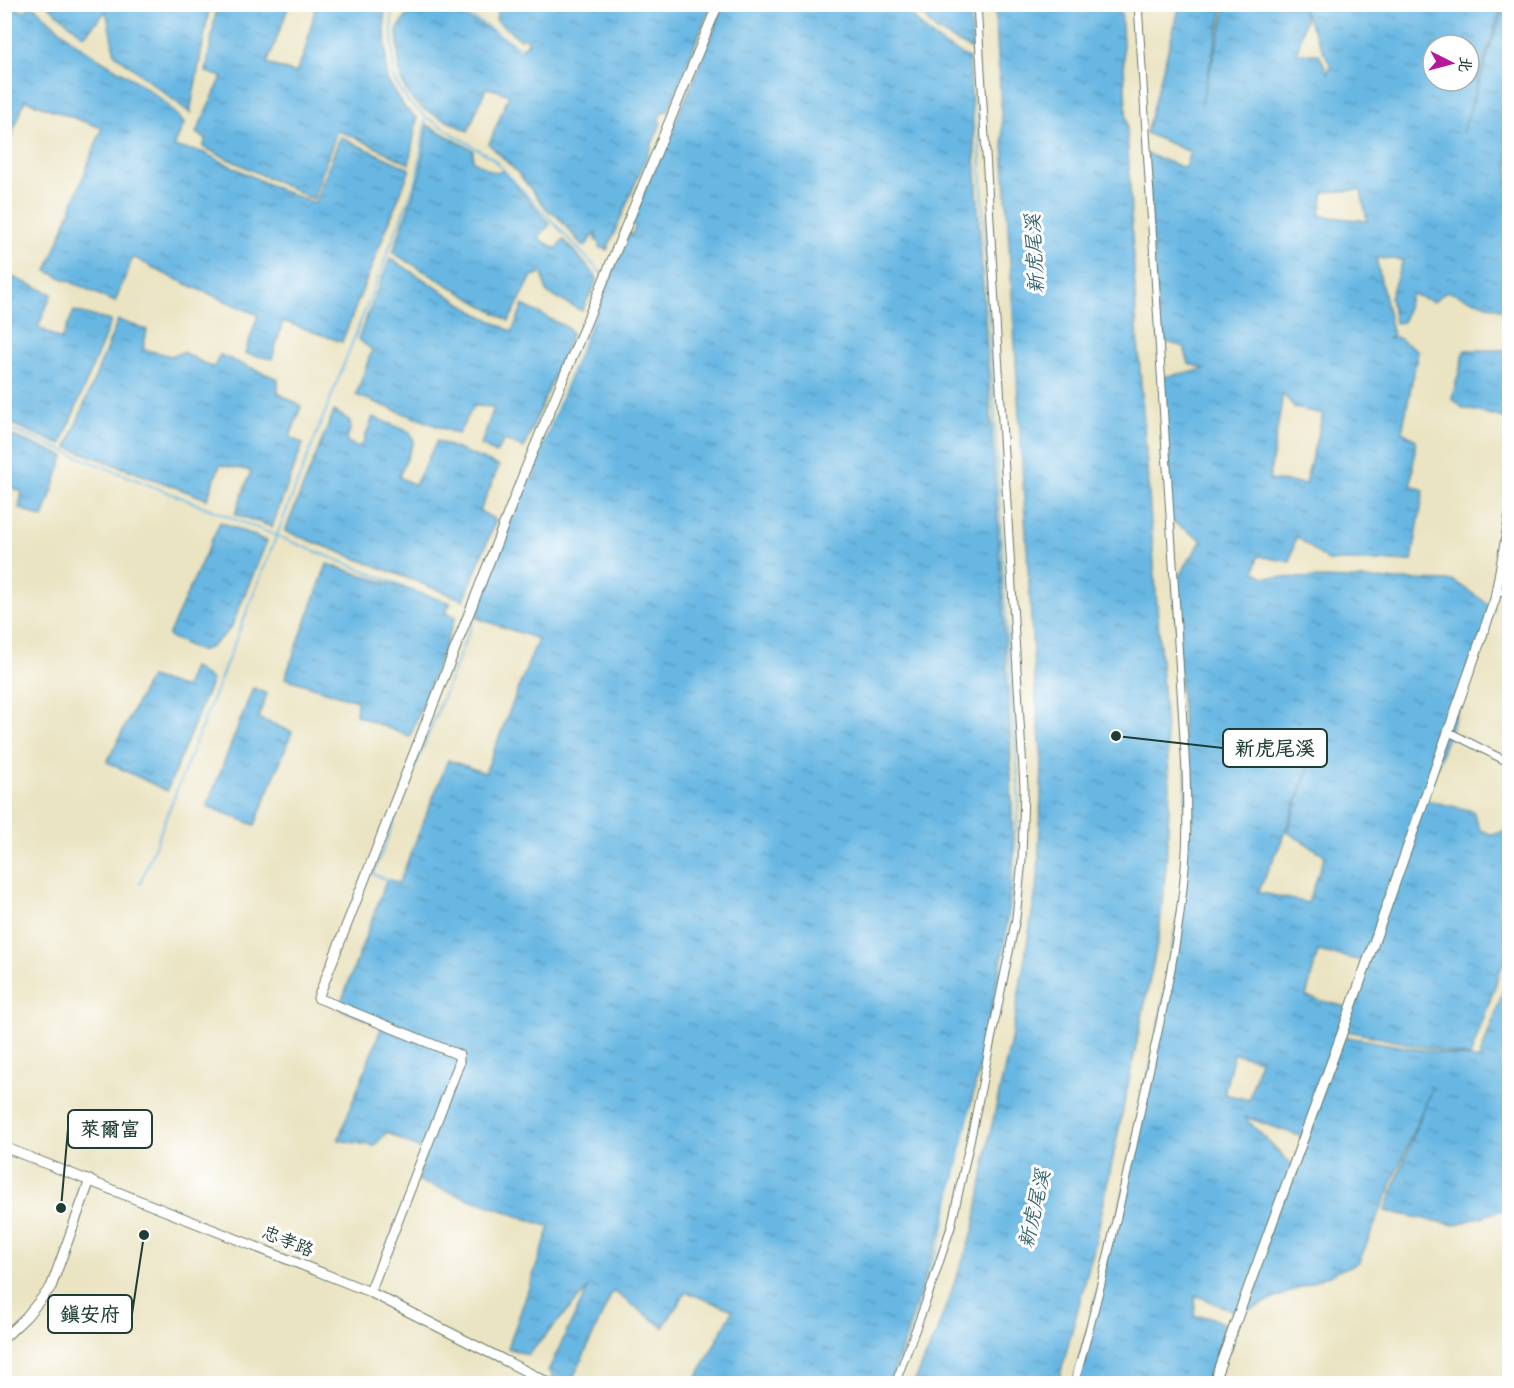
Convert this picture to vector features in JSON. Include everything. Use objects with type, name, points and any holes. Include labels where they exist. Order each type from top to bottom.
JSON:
[{"type":"street","points":[[370,1292],[459,1064],[459,1055],[318,998],[524,473],[718,4]]},
{"type":"street","points":[[895,1383],[951,1227],[1007,965],[1016,918],[1022,861],[1024,787],[977,4]]},
{"type":"street","points":[[1074,1383],[1115,1231],[1169,980],[1179,924],[1186,855],[1186,771],[1138,4]]},
{"type":"street","points":[[1213,1383],[1345,1025],[1449,732],[1497,591],[1509,515]]},
{"type":"street","points":[[1501,572],[1509,558]]},
{"type":"street","points":[[1497,591],[1509,592]]},
{"type":"street","points":[[1449,732],[1509,763]]},
{"type":"street","name":"忠孝路","points":[[4,1147],[370,1292],[551,1383]]},
{"type":"street","points":[[4,1338],[26,1317],[51,1287],[90,1180]]},
{"type":"water","points":[[281,4],[288,8],[267,64],[296,73],[305,51],[316,5],[384,5],[387,80],[405,108],[417,118],[409,164],[355,137],[337,131],[313,199],[203,147],[206,139],[196,133],[222,77],[206,72],[217,5]]},
{"type":"water","points":[[5,5],[18,5],[18,10],[25,11],[32,5],[78,45],[152,92],[176,113],[184,124],[174,147],[202,152],[280,190],[315,203],[340,137],[410,169],[342,342],[283,321],[272,359],[245,354],[258,315],[173,278],[133,257],[115,302],[47,271],[102,128],[25,100],[5,152]]},
{"type":"water","points":[[47,5],[210,5],[190,113],[115,54],[106,11],[84,36]]},
{"type":"water","points":[[414,5],[443,5],[503,37],[519,52],[529,42],[523,37],[520,39],[498,22],[496,19],[499,5],[711,5],[668,111],[662,112],[659,119],[661,123],[607,250],[599,247],[599,242],[595,240],[596,232],[585,246],[582,245],[556,215],[548,211],[518,173],[489,144],[509,95],[486,88],[468,131],[425,110],[411,99],[400,78],[397,30]]},
{"type":"water","points":[[724,5],[903,5],[932,36],[969,58],[1010,726],[1013,852],[1005,937],[981,1061],[943,1225],[889,1384],[694,1383],[733,1310],[686,1292],[663,1327],[613,1291],[571,1383],[549,1383],[553,1374],[548,1371],[588,1288],[528,1355],[508,1348],[550,1227],[418,1181],[425,1152],[387,1132],[374,1146],[338,1140],[382,1026],[339,1008],[387,879],[399,883],[448,760],[485,773],[538,639],[477,618],[481,608],[477,606],[527,478],[533,480],[537,470],[534,469],[628,233],[632,235],[635,226],[631,223]]},
{"type":"water","points":[[913,5],[969,5],[972,50],[937,31]]},
{"type":"water","points":[[995,5],[1121,5],[1136,313],[1170,787],[1166,866],[1159,935],[1095,1245],[1058,1383],[914,1383],[937,1331],[974,1229],[990,1134],[1012,1035],[1038,878],[1042,763],[1035,686]]},
{"type":"water","points":[[1180,5],[1224,5],[1201,104],[1227,5],[1502,5],[1481,73],[1481,33],[1421,33],[1421,93],[1475,93],[1462,134],[1475,93],[1481,93],[1481,76],[1504,5],[1509,5],[1509,312],[1446,291],[1434,302],[1411,294],[1403,322],[1395,323],[1390,297],[1403,260],[1376,258],[1393,335],[1388,339],[1397,337],[1418,351],[1402,432],[1416,440],[1411,485],[1424,490],[1412,561],[1328,561],[1296,536],[1290,562],[1258,556],[1255,571],[1264,577],[1454,581],[1494,608],[1425,800],[1473,811],[1480,830],[1493,835],[1509,831],[1509,946],[1470,1057],[1343,1030],[1341,1036],[1482,1060],[1479,1059],[1509,975],[1509,1208],[1455,1225],[1385,1211],[1432,1087],[1359,1262],[1239,1314],[1196,1295],[1194,1316],[1210,1317],[1233,1329],[1213,1383],[1073,1384],[1121,1204],[1158,1030],[1184,879],[1186,775],[1174,584],[1202,540],[1170,520],[1161,377],[1206,369],[1189,364],[1184,347],[1159,340],[1147,154],[1185,168],[1190,152],[1146,133]],"holes":[[[1302,8],[1330,64],[1328,73],[1319,54],[1297,53],[1305,20]],[[1361,190],[1367,221],[1320,216],[1324,192]],[[1283,394],[1295,408],[1323,414],[1305,484],[1269,480]],[[1319,740],[1287,832],[1325,855],[1308,903],[1258,892],[1280,845]],[[1318,951],[1367,962],[1351,1008],[1306,997]],[[1234,1053],[1260,1060],[1249,1100],[1224,1094]],[[1245,1118],[1303,1137],[1293,1166]]]},
{"type":"water","points":[[427,125],[473,150],[473,161],[496,173],[502,170],[550,224],[538,238],[556,249],[564,240],[596,276],[597,280],[582,311],[547,293],[542,273],[532,276],[509,321],[393,253],[420,174]]},
{"type":"water","points":[[390,258],[473,311],[512,332],[523,305],[568,328],[572,333],[524,448],[504,440],[496,453],[481,445],[494,407],[474,406],[458,434],[356,395],[372,350],[358,339]]},
{"type":"water","points":[[5,274],[52,294],[38,327],[61,340],[74,311],[111,321],[61,445],[5,421]]},
{"type":"water","points":[[118,320],[147,330],[143,349],[171,356],[183,352],[213,368],[220,355],[278,379],[278,393],[301,406],[290,437],[303,444],[272,527],[235,514],[251,471],[220,465],[207,499],[67,447]]},
{"type":"water","points":[[1465,350],[1509,350],[1509,419],[1463,408],[1452,398]]},
{"type":"water","points":[[334,411],[349,420],[351,427],[347,442],[357,447],[362,445],[373,417],[410,432],[414,441],[399,477],[415,485],[437,441],[499,466],[480,511],[496,520],[464,600],[285,531]]},
{"type":"water","points":[[5,433],[64,456],[43,518],[19,508],[22,492],[8,486],[5,489]]},
{"type":"water","points":[[220,522],[267,541],[231,628],[211,647],[200,651],[168,636]]},
{"type":"water","points":[[327,564],[451,603],[445,613],[456,616],[410,737],[356,715],[357,701],[285,678]]},
{"type":"water","points":[[193,667],[212,680],[167,791],[107,762],[150,677],[185,688]]},
{"type":"water","points":[[253,688],[267,694],[258,718],[292,732],[255,825],[207,806]]},
{"type":"waterway","points":[[391,4],[394,80],[408,102],[426,117],[492,158],[602,274]]},
{"type":"waterway","points":[[451,4],[521,48]]},
{"type":"waterway","points":[[972,4],[1004,593],[1019,793],[1012,893],[1001,969],[986,1039]]},
{"type":"waterway","points":[[140,884],[417,178],[426,117]]},
{"type":"waterway","points":[[529,481],[596,310]]},
{"type":"waterway","points":[[4,427],[405,587]]},
{"type":"waterway","points":[[390,881],[373,874],[479,606]]},
{"type":"waterway","points":[[894,1374],[942,1236],[970,1109]]},
{"type":"place","name":"新虎尾溪","points":[[1116,736]]},
{"type":"place","name":"萊爾富","points":[[61,1208]]},
{"type":"place","name":"鎮安府","points":[[144,1235]]}]
